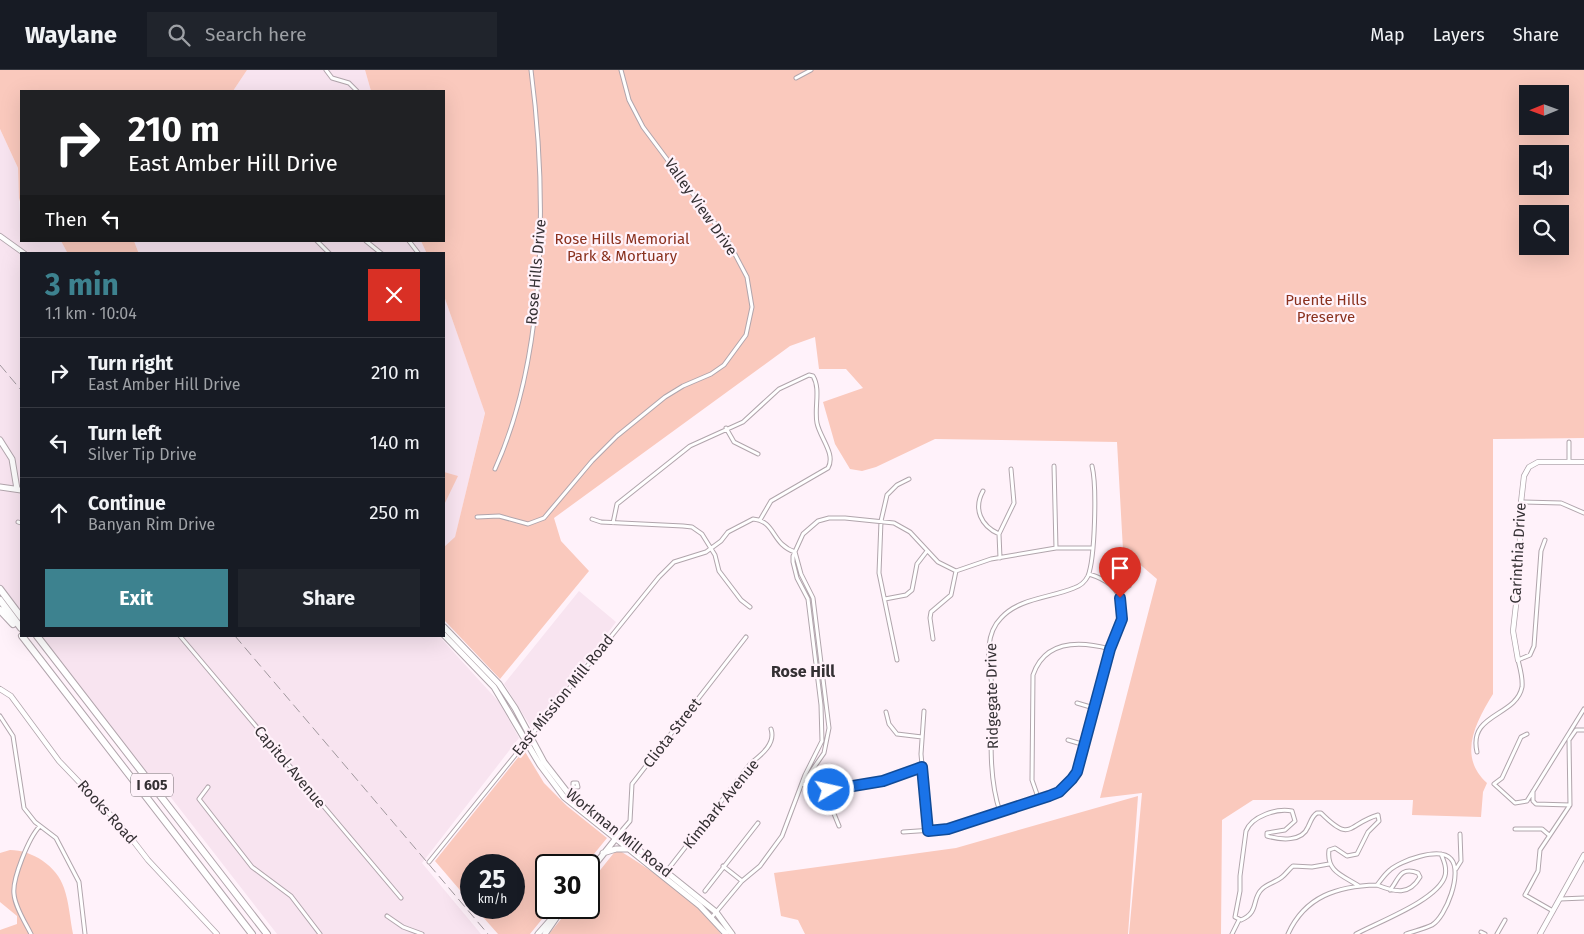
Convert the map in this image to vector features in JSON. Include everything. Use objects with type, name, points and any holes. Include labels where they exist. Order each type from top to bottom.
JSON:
[{"type":"highway","points":[[0,589],[20,615]]},
{"type":"highway","points":[[0,596],[20,622]]},
{"type":"highway","points":[[0,600],[20,627]]},
{"type":"highway","name":"I 605","points":[[0,608],[20,634]]},
{"type":"highway","name":"I 605","points":[[23,637],[252,934]]},
{"type":"highway","points":[[28,637],[257,934]]},
{"type":"highway","points":[[33,637],[262,934]]},
{"type":"highway","name":"I 605","points":[[37,637],[267,934]]},
{"type":"main road","points":[[0,440],[12,458],[20,488],[0,487]]},
{"type":"main road","name":"Workman Mill Road","points":[[445,628],[499,684],[528,737]]},
{"type":"main road","name":"Workman Mill Road","points":[[445,636],[477,668],[504,701],[544,762],[569,792],[616,837],[666,871],[716,912],[732,934]]},
{"type":"main road","points":[[477,668],[495,684],[499,684]]},
{"type":"main road","name":"Workman Mill Road","points":[[569,792],[628,850],[712,917],[726,934]]},
{"type":"main road","points":[[600,857],[616,837]]},
{"type":"main road","points":[[603,853],[616,849],[628,850]]},
{"type":"main road","points":[[538,934],[552,919]]},
{"type":"main road","points":[[545,934],[555,919]]},
{"type":"street","points":[[326,70],[332,78],[354,85],[356,90]]},
{"type":"street","name":"Rose Hills Drive","points":[[495,469],[507,442],[516,414],[529,350],[537,280],[541,214],[541,171],[531,70]]},
{"type":"street","name":"Valley View Drive","points":[[477,517],[498,516],[528,524],[544,518],[592,461],[617,436],[665,397],[683,386],[711,374],[724,365],[746,335],[752,307],[750,289],[743,270],[728,241],[643,127],[629,100],[621,70]]},
{"type":"street","points":[[796,78],[811,70]]},
{"type":"street","points":[[0,236],[22,252]]},
{"type":"street","points":[[318,242],[328,252]]},
{"type":"street","points":[[367,242],[378,252]]},
{"type":"street","points":[[410,242],[417,252]]},
{"type":"street","points":[[614,523],[617,504],[690,446],[726,428],[743,422],[778,389],[809,375],[813,376],[817,388],[817,424],[831,457],[830,464],[828,468],[771,501],[760,520]]},
{"type":"street","points":[[726,428],[734,442],[758,454]]},
{"type":"street","points":[[1570,442],[1569,462],[1584,462]]},
{"type":"street","name":"Carinthia Drive","points":[[1477,752],[1475,741],[1480,727],[1513,701],[1520,691],[1522,680],[1513,631],[1521,561],[1519,526],[1524,476],[1529,467],[1541,461],[1569,462]]},
{"type":"street","points":[[1054,466],[1056,548]]},
{"type":"street","points":[[903,832],[948,829],[1039,800],[1059,792],[1077,772],[1110,649],[1122,619],[1122,606],[1117,592],[1101,578],[1089,574],[1094,501],[1092,466]]},
{"type":"street","points":[[1000,558],[999,534],[1014,503],[1014,477],[1011,469]]},
{"type":"street","points":[[898,660],[878,561],[881,521],[887,495],[897,485],[909,479]]},
{"type":"street","points":[[983,491],[978,504],[981,520],[990,530],[999,534]]},
{"type":"street","points":[[1521,502],[1561,503],[1584,513]]},
{"type":"street","points":[[712,917],[742,880],[760,866],[782,836],[802,784],[820,748],[823,731],[808,598],[794,571],[793,556],[803,534],[818,521],[844,518],[881,521],[902,527],[946,568],[956,571],[1000,558],[1056,548],[1091,548]]},
{"type":"street","points":[[592,519],[600,522],[692,527],[702,534],[712,548],[719,572],[750,607]]},
{"type":"street","points":[[712,548],[728,532],[745,522],[760,520],[770,527],[783,548],[795,552]]},
{"type":"street","points":[[1518,660],[1528,657],[1534,649],[1541,552],[1545,540]]},
{"type":"street","name":"East Mission Mill Road","points":[[429,862],[528,737],[543,723],[664,572],[674,562],[712,548]]},
{"type":"street","points":[[885,599],[906,595],[912,590],[917,564],[927,551]]},
{"type":"street","points":[[795,552],[801,574],[813,598],[829,728],[824,753],[802,784]]},
{"type":"street","points":[[934,639],[930,618],[932,612],[951,595],[956,571]]},
{"type":"street","name":"Ridgegate Drive","points":[[1000,812],[992,782],[991,675],[988,654],[990,638],[999,620],[1006,613],[1018,606],[1075,588],[1084,582],[1089,574]]},
{"type":"street","points":[[1117,592],[1129,586]]},
{"type":"street","name":"Capitol Avenue","points":[[181,637],[401,898]]},
{"type":"street","name":"Cliota Street","points":[[616,837],[630,821],[632,784],[746,637]]},
{"type":"street","points":[[1039,800],[1032,780],[1033,675],[1035,668],[1044,656],[1058,647],[1082,644],[1110,649]]},
{"type":"street","name":"Rooks Road","points":[[0,689],[11,696],[59,760],[217,934]]},
{"type":"street","points":[[1077,704],[1094,708]]},
{"type":"street","points":[[1527,734],[1521,737],[1502,778],[1494,785],[1515,803],[1525,803],[1584,709]]},
{"type":"street","points":[[924,711],[922,767],[928,831]]},
{"type":"street","points":[[886,712],[889,724],[897,734],[922,737]]},
{"type":"street","points":[[0,716],[13,736],[24,808],[28,816],[56,838],[79,882],[86,934]]},
{"type":"street","name":"Kimbark Avenue","points":[[662,876],[751,763],[768,748],[772,739],[771,729]]},
{"type":"street","points":[[1553,911],[1525,895],[1538,871],[1539,853],[1570,805],[1569,740],[1576,730],[1584,730]]},
{"type":"street","points":[[1068,740],[1085,745]]},
{"type":"street","points":[[802,784],[814,789],[829,790],[883,781],[922,767]]},
{"type":"street","points":[[208,787],[199,799],[252,866],[291,896],[320,934]]},
{"type":"street","points":[[829,790],[830,804],[839,826]]},
{"type":"street","points":[[1533,791],[1533,801],[1536,804],[1570,805]]},
{"type":"street","points":[[1239,920],[1235,917],[1234,912],[1240,892],[1240,876],[1246,831],[1249,825],[1270,812],[1292,811],[1295,821],[1290,827],[1266,834],[1271,837],[1297,838],[1305,833],[1311,820],[1317,813],[1321,813],[1333,826],[1343,830],[1352,829],[1378,815],[1379,821],[1368,832],[1357,854],[1347,856],[1332,848],[1328,850],[1328,864],[1359,886]]},
{"type":"street","points":[[705,891],[758,823]]},
{"type":"street","points":[[31,934],[15,900],[14,889],[31,837],[40,826]]},
{"type":"street","points":[[1515,828],[1542,829],[1549,835]]},
{"type":"street","points":[[1406,934],[1431,925],[1440,917],[1451,895],[1456,870],[1461,861],[1460,834]]},
{"type":"street","points":[[1377,885],[1390,869],[1431,853],[1450,857],[1456,870]]},
{"type":"street","points":[[1356,934],[1432,894],[1445,875],[1446,866],[1441,854]]},
{"type":"street","points":[[1540,934],[1584,856]]},
{"type":"street","points":[[1232,934],[1239,920],[1253,912],[1263,888],[1283,877],[1293,866],[1312,867],[1328,864]]},
{"type":"street","points":[[723,866],[742,880]]},
{"type":"street","points":[[1288,934],[1294,920],[1324,894],[1359,886],[1377,885],[1390,890],[1408,890],[1415,886],[1420,877],[1418,873],[1407,872],[1396,877],[1390,890]]},
{"type":"street","points":[[1560,899],[1584,898]]},
{"type":"street","points":[[388,916],[403,927],[422,934]]},
{"type":"street","points":[[1497,934],[1505,920]]},
{"type":"street","points":[[1481,932],[1485,934]]},
{"type":"shaded area","points":[[247,70],[365,70],[371,90],[234,90]]},
{"type":"shaded area","points":[[0,129],[18,168],[20,242],[62,242],[67,252],[20,252],[20,620],[0,593]]},
{"type":"shaded area","points":[[134,242],[421,242],[426,252],[138,252]]},
{"type":"shaded area","points":[[445,299],[485,412],[455,538],[445,546]]},
{"type":"shaded area","points":[[579,591],[616,622],[541,720],[531,727],[504,684]]},
{"type":"shaded area","points":[[34,637],[440,637],[499,702],[519,738],[422,863],[460,909],[460,919],[469,919],[481,934],[277,934],[169,795],[129,755]]},
{"type":"green space","points":[[0,70],[247,70],[234,90],[20,90],[20,202],[18,168],[0,129]]},
{"type":"green space","points":[[365,70],[1584,70],[1584,438],[1493,439],[1493,694],[1476,727],[1471,750],[1473,762],[1478,773],[1487,783],[1483,792],[1481,817],[1412,815],[1413,800],[1253,800],[1222,820],[1221,934],[1129,934],[1142,793],[1100,798],[1157,579],[1123,550],[1117,442],[935,439],[876,467],[862,471],[850,469],[835,444],[823,402],[863,388],[846,369],[819,369],[815,337],[790,346],[554,518],[561,541],[589,571],[500,679],[445,621],[445,546],[455,537],[485,413],[445,299],[445,252],[426,252],[421,242],[445,242],[445,90],[371,90]]},
{"type":"green space","points":[[62,242],[134,242],[138,252],[67,252]]},
{"type":"green space","points":[[445,472],[458,476],[445,503]]},
{"type":"green space","points":[[524,750],[544,783],[567,806],[607,838],[594,854],[535,854],[535,919],[542,919],[530,934],[498,934],[485,919],[525,919],[525,854],[460,854],[460,890],[435,861]]},
{"type":"green space","points":[[1138,796],[1128,934],[805,934],[798,920],[781,916],[774,873],[956,848]]},
{"type":"green space","points":[[617,849],[687,898],[700,909],[721,934],[549,934],[561,919],[600,919],[600,870]]},
{"type":"green space","points":[[10,850],[35,856],[50,866],[56,873],[66,893],[73,934],[0,934],[0,930],[17,924],[17,916],[0,902],[0,853]]},
{"type":"railway","points":[[0,365],[20,389]]},
{"type":"railway","points":[[236,637],[488,934]]},
{"type":"district","name":"Rose Hill","points":[[803,671]]},
{"type":"route","points":[[829,790],[883,781],[922,767],[928,831],[948,829],[1059,792],[1077,772],[1110,649],[1122,619],[1120,598]]},
{"type":"park label","name":"Rose Hills Memorial Park & Mortuary","points":[[622,248]]},
{"type":"park label","name":"Puente Hills Preserve","points":[[1326,308]]}]
